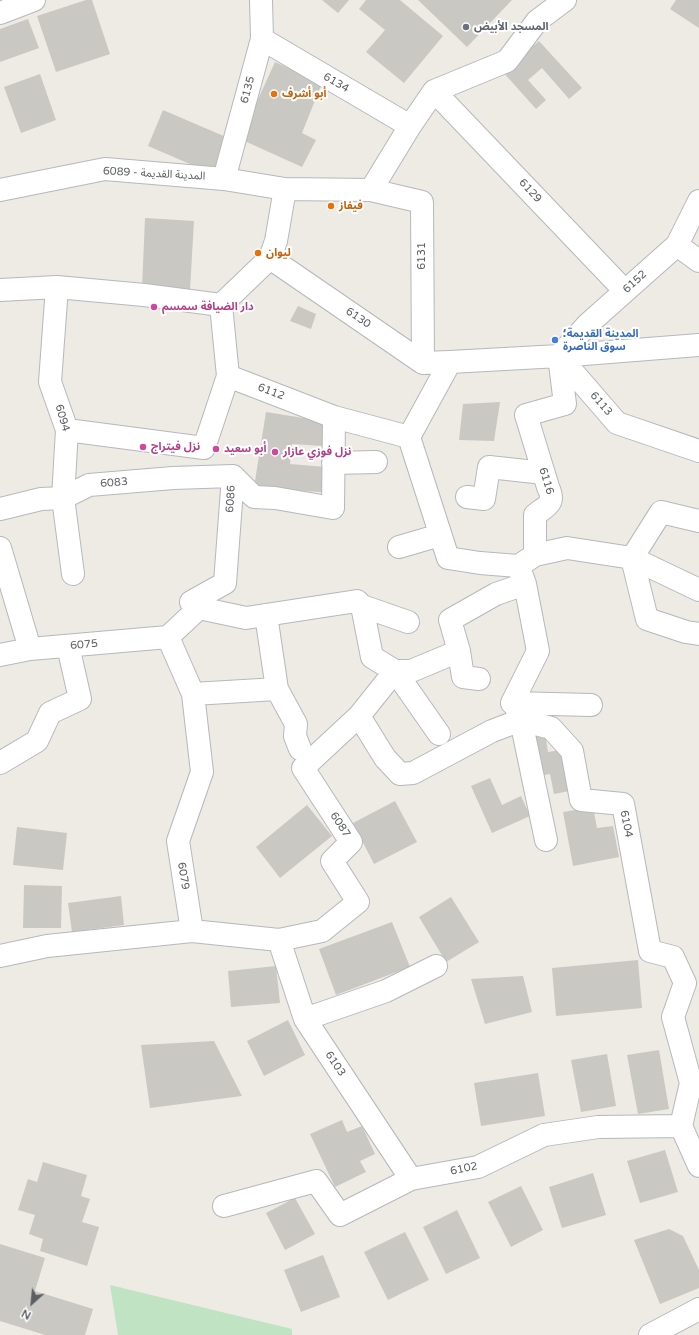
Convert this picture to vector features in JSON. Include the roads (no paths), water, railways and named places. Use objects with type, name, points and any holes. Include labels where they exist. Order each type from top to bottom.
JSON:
[{"type":"street","points":[[0,13],[34,0]]},
{"type":"street","name":"6135","points":[[224,179],[262,39],[262,0]]},
{"type":"street","points":[[371,190],[434,90],[507,61],[537,21],[565,0]]},
{"type":"street","name":"6134","points":[[262,39],[410,126]]},
{"type":"street","name":"6129","points":[[434,90],[625,292]]},
{"type":"street","name":"المدينة القديمة - 6089","points":[[0,190],[105,169],[224,179],[285,189],[371,190]]},
{"type":"street","points":[[221,305],[270,258],[276,241],[285,189]]},
{"type":"street","name":"6131","points":[[371,190],[422,202],[423,363]]},
{"type":"street","name":"6152","points":[[559,356],[587,325],[677,245],[699,201]]},
{"type":"street","points":[[677,245],[699,261]]},
{"type":"street","name":"6130","points":[[270,258],[423,363]]},
{"type":"street","points":[[0,290],[57,287],[144,295],[221,305]]},
{"type":"street","name":"6094","points":[[57,287],[50,382],[67,430],[63,498],[73,574]]},
{"type":"street","points":[[67,430],[204,448],[228,376],[221,305]]},
{"type":"street","points":[[423,363],[559,356],[699,345]]},
{"type":"street","name":"6113","points":[[559,356],[617,423],[699,451]]},
{"type":"street","name":"6116","points":[[526,568],[535,515],[551,503],[552,495],[548,487],[526,415],[565,404],[559,356]]},
{"type":"street","points":[[450,362],[409,436],[448,558],[526,568]]},
{"type":"street","name":"6112","points":[[228,376],[334,417],[409,436]]},
{"type":"street","name":"6086","points":[[233,476],[254,497],[275,498],[333,508],[334,417]]},
{"type":"street","points":[[333,463],[376,462]]},
{"type":"street","points":[[468,497],[484,499],[489,467],[544,473]]},
{"type":"street","name":"6086","points":[[199,608],[191,602],[226,583],[233,476]]},
{"type":"street","name":"6083","points":[[0,509],[40,499],[63,498],[89,485],[173,478],[233,476]]},
{"type":"street","points":[[699,521],[662,512],[632,558],[647,619],[686,632],[699,634]]},
{"type":"street","points":[[399,547],[440,535]]},
{"type":"street","points":[[0,548],[30,649]]},
{"type":"street","points":[[479,679],[463,677],[459,651],[450,620],[496,594],[526,568],[567,548],[632,558],[699,590]]},
{"type":"street","points":[[480,563],[496,594]]},
{"type":"street","points":[[359,716],[385,758],[400,774],[413,773],[492,731],[516,711],[538,651],[526,568]]},
{"type":"street","points":[[168,636],[199,608],[246,618],[357,601],[362,606],[408,622]]},
{"type":"street","points":[[362,606],[372,657],[395,671],[439,734]]},
{"type":"street","points":[[266,615],[277,689],[296,724],[295,736],[300,749]]},
{"type":"street","name":"6075","points":[[0,655],[30,649],[168,636]]},
{"type":"street","name":"6079","points":[[168,636],[193,694],[202,772],[178,841],[192,931]]},
{"type":"street","points":[[0,763],[37,741],[50,713],[80,699],[68,646]]},
{"type":"street","points":[[395,671],[411,671],[459,651]]},
{"type":"street","name":"6087","points":[[192,931],[279,940],[322,931],[358,902],[332,861],[351,842],[303,768],[359,716],[395,671]]},
{"type":"street","points":[[193,694],[277,689]]},
{"type":"street","points":[[516,711],[591,705]]},
{"type":"street","points":[[516,711],[546,840]]},
{"type":"street","name":"6104","points":[[516,711],[551,728],[572,751],[581,800],[622,804],[650,951],[673,957],[685,983],[673,1017],[691,1083],[681,1126]]},
{"type":"street","points":[[0,956],[46,946],[192,931]]},
{"type":"street","name":"6103","points":[[279,940],[304,1019],[411,1179]]},
{"type":"street","points":[[304,1019],[386,991],[436,966]]},
{"type":"street","points":[[681,1126],[699,1166]]},
{"type":"street","name":"6102","points":[[224,1206],[316,1181],[340,1214],[411,1179],[478,1167],[544,1135],[598,1127],[681,1126]]},
{"type":"street","points":[[650,1335],[699,1309]]},
{"type":"place","name":"المسجد الأبيض","points":[[466,27]]},
{"type":"place","name":"أبو أشرف","points":[[274,94]]},
{"type":"place","name":"فيفاز","points":[[331,206]]},
{"type":"place","name":"ليوان","points":[[258,253]]},
{"type":"place","name":"دار الضيافة سمسم","points":[[154,307]]},
{"type":"place","name":"المدينة القديمة؛ سوق الناصرة","points":[[555,340]]},
{"type":"place","name":"نزل فيتراج","points":[[143,447]]},
{"type":"place","name":"أبو سعيد","points":[[216,449]]},
{"type":"place","name":"نزل فوزي عازار","points":[[275,452]]}]
